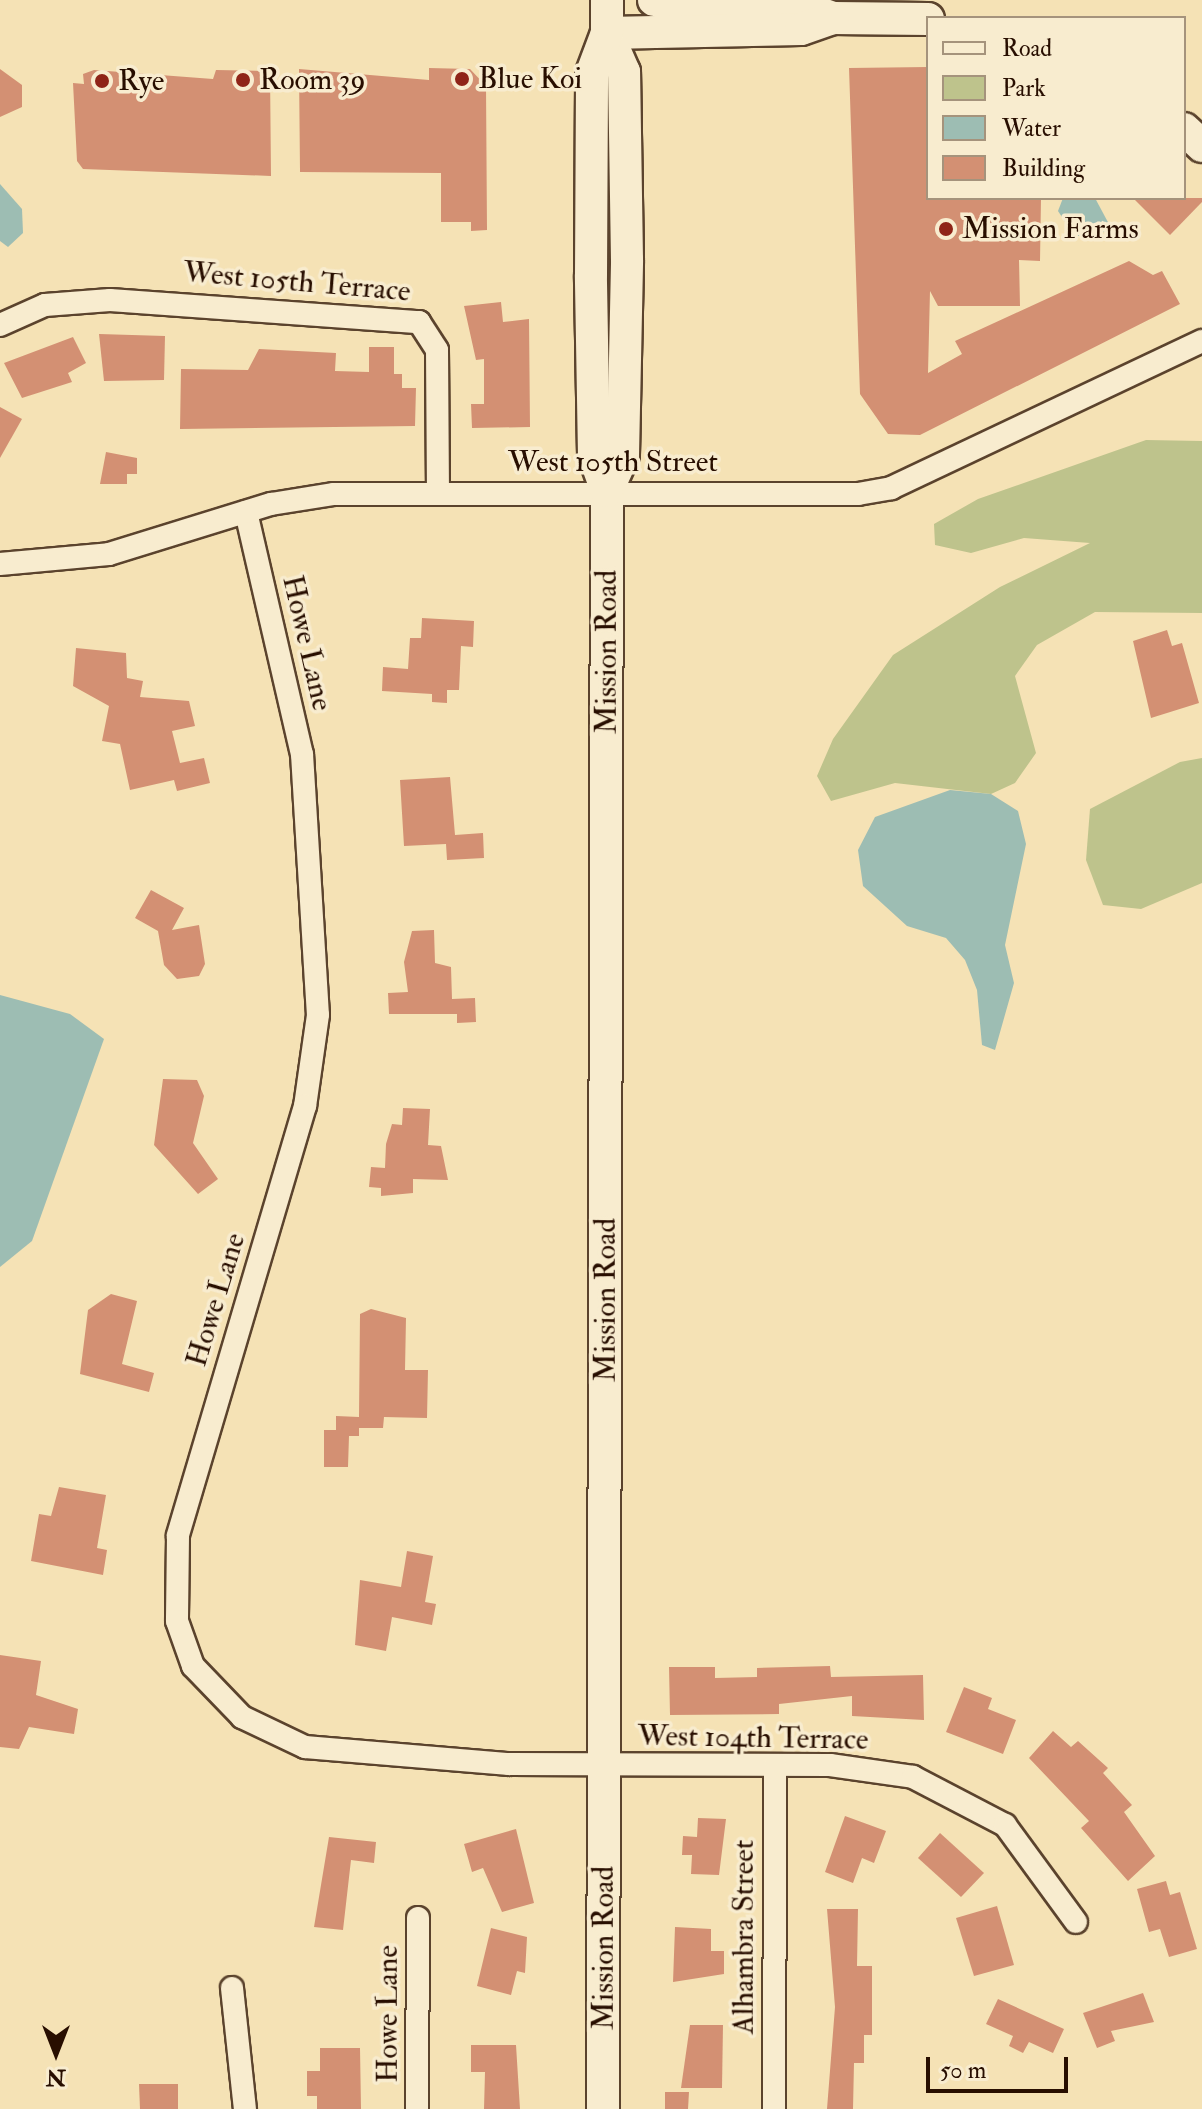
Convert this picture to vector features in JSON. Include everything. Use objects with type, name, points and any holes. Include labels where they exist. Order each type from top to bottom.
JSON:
[{"type":"main road","name":"Mission Road","points":[[603,2109],[607,491],[623,455],[627,260],[624,72],[607,33],[607,0]]},
{"type":"main road","points":[[654,0],[791,3],[833,18],[926,19]]},
{"type":"main road","points":[[607,33],[801,29],[833,18]]},
{"type":"main road","points":[[1186,131],[1202,146]]},
{"type":"street","name":"West 105th Terrace","points":[[0,325],[45,305],[110,300],[419,322],[437,350],[438,490]]},
{"type":"street","name":"West 105th Street","points":[[0,564],[109,554],[246,512],[334,494],[438,490],[858,494],[891,488],[1202,341]]},
{"type":"street","name":"Howe Lane","points":[[246,512],[302,754],[318,1015],[305,1106],[178,1536],[173,1581],[183,1649],[234,1710],[305,1747],[605,1765]]},
{"type":"street","name":"West 104th Terrace","points":[[605,1765],[775,1765],[890,1772],[954,1792],[1019,1837],[1076,1922]]},
{"type":"street","name":"Alhambra Street","points":[[774,2109],[775,1765]]},
{"type":"street","name":"Howe Lane","points":[[417,2109],[418,1918]]},
{"type":"street","points":[[232,1988],[245,2109]]},
{"type":"green space","points":[[1146,440],[1202,441],[1202,613],[1095,612],[1037,645],[1015,676],[1036,753],[1015,783],[991,794],[895,783],[831,801],[817,776],[833,739],[893,655],[1000,587],[1090,543],[1024,538],[971,553],[935,545],[934,524],[978,499]]},
{"type":"green space","points":[[1202,758],[1202,883],[1141,909],[1103,905],[1086,860],[1090,809],[1180,762]]},
{"type":"water","points":[[0,184],[22,209],[23,233],[8,247],[0,241]]},
{"type":"water","points":[[1062,200],[1096,200],[1110,226],[1094,241],[1073,234],[1058,211]]},
{"type":"water","points":[[950,790],[991,794],[1018,811],[1026,844],[1005,945],[1014,983],[995,1050],[982,1045],[977,990],[965,960],[946,938],[907,926],[863,886],[858,850],[875,817]]},
{"type":"water","points":[[0,995],[70,1014],[104,1039],[32,1241],[0,1267]]},
{"type":"building","name":"Mission Farms","points":[[926,67],[926,200],[1041,200],[1040,261],[1019,260],[1020,306],[938,306],[930,291],[928,373],[962,354],[955,341],[1129,261],[1153,275],[1162,271],[1180,304],[920,435],[888,434],[860,394],[849,68]]},
{"type":"building","points":[[429,68],[470,69],[486,86],[487,230],[471,231],[471,222],[441,222],[441,173],[300,172],[299,69],[429,80]]},
{"type":"building","points":[[0,69],[22,85],[22,107],[0,117]]},
{"type":"building","points":[[94,70],[213,79],[216,70],[270,71],[271,176],[83,169],[77,161],[73,83],[84,84],[83,74]]},
{"type":"building","name":"Mission Farms","points":[[1202,198],[1202,202],[1170,235],[1135,200]]},
{"type":"building","points":[[501,302],[503,322],[529,319],[530,427],[472,428],[471,404],[484,404],[484,359],[476,360],[464,306]]},
{"type":"building","points":[[99,334],[165,336],[164,380],[104,381]]},
{"type":"building","points":[[73,337],[86,363],[68,373],[72,382],[22,398],[4,363]]},
{"type":"building","points":[[369,347],[394,347],[394,374],[402,374],[402,388],[416,388],[415,426],[180,429],[181,369],[248,370],[259,349],[336,353],[335,371],[369,372]]},
{"type":"building","points":[[0,407],[22,419],[0,458]]},
{"type":"building","points":[[106,452],[137,458],[137,474],[127,474],[127,484],[100,484]]},
{"type":"building","points":[[422,618],[474,621],[473,647],[461,646],[459,690],[447,690],[447,703],[432,702],[432,694],[382,691],[383,667],[408,669],[410,638],[421,638]]},
{"type":"building","points":[[1167,630],[1172,646],[1182,643],[1199,703],[1151,718],[1133,641]]},
{"type":"building","points":[[76,648],[126,653],[127,678],[143,681],[140,697],[189,701],[195,726],[172,731],[180,763],[204,758],[210,783],[177,791],[174,780],[130,790],[120,744],[102,741],[109,706],[73,686]]},
{"type":"building","points":[[450,777],[455,835],[483,833],[484,858],[447,860],[446,844],[404,846],[400,780]]},
{"type":"building","points":[[151,890],[184,908],[172,930],[199,925],[205,964],[199,976],[177,979],[164,965],[158,931],[135,918]]},
{"type":"building","points":[[434,930],[435,963],[451,967],[452,999],[475,998],[476,1022],[457,1023],[457,1014],[389,1014],[388,993],[408,992],[404,962],[412,931]]},
{"type":"building","points":[[163,1079],[197,1080],[204,1096],[193,1143],[218,1179],[198,1194],[154,1145]]},
{"type":"building","points":[[403,1108],[430,1109],[428,1145],[441,1146],[448,1180],[413,1179],[413,1193],[381,1196],[381,1188],[369,1187],[371,1167],[385,1168],[386,1144],[392,1124],[402,1125]]},
{"type":"building","points":[[111,1294],[137,1301],[122,1364],[154,1373],[149,1392],[80,1374],[88,1310]]},
{"type":"building","points":[[371,1309],[406,1318],[405,1370],[428,1370],[427,1418],[384,1417],[383,1428],[359,1428],[359,1436],[349,1436],[348,1467],[324,1467],[324,1430],[336,1430],[336,1416],[359,1417],[360,1314]]},
{"type":"building","points":[[59,1487],[106,1495],[97,1548],[107,1550],[103,1575],[31,1561],[39,1514],[51,1516]]},
{"type":"building","points":[[407,1551],[433,1556],[425,1602],[436,1604],[432,1625],[392,1617],[386,1651],[355,1645],[360,1580],[401,1587]]},
{"type":"building","points":[[0,1655],[41,1661],[36,1695],[78,1709],[74,1734],[29,1727],[19,1749],[0,1747]]},
{"type":"building","points":[[830,1666],[831,1677],[923,1675],[924,1720],[852,1716],[852,1696],[779,1704],[779,1714],[670,1715],[669,1667],[715,1667],[715,1678],[757,1677],[757,1668]]},
{"type":"building","points":[[964,1687],[992,1698],[988,1709],[1016,1720],[1003,1754],[946,1732]]},
{"type":"building","points":[[1053,1731],[1071,1747],[1078,1741],[1108,1768],[1103,1773],[1132,1805],[1124,1812],[1155,1856],[1128,1881],[1081,1828],[1089,1821],[1029,1758]]},
{"type":"building","points":[[845,1816],[886,1831],[874,1863],[862,1858],[853,1883],[825,1872]]},
{"type":"building","points":[[698,1818],[726,1819],[719,1875],[691,1874],[692,1855],[682,1855],[683,1836],[697,1837]]},
{"type":"building","points":[[516,1829],[534,1903],[502,1912],[483,1868],[472,1872],[464,1844]]},
{"type":"building","points":[[940,1833],[984,1873],[961,1897],[918,1858]]},
{"type":"building","points":[[329,1837],[376,1842],[374,1863],[351,1860],[343,1930],[314,1927]]},
{"type":"building","points":[[1166,1881],[1170,1895],[1180,1892],[1197,1949],[1169,1957],[1160,1929],[1149,1932],[1137,1889]]},
{"type":"building","points":[[997,1906],[1014,1965],[974,1976],[956,1918]]},
{"type":"building","points":[[827,1909],[858,1909],[857,1966],[872,1966],[872,2035],[864,2035],[864,2063],[854,2063],[853,2109],[827,2109],[835,2007]]},
{"type":"building","points":[[675,1927],[711,1929],[711,1951],[724,1951],[724,1974],[673,1982]]},
{"type":"building","points":[[491,1928],[527,1937],[525,1973],[517,1971],[511,1995],[477,1986]]},
{"type":"building","points":[[1143,1993],[1154,2022],[1111,2031],[1115,2041],[1097,2048],[1083,2013]]},
{"type":"building","points":[[998,1999],[1064,2029],[1053,2053],[1029,2042],[1023,2053],[1009,2046],[1013,2036],[986,2024]]},
{"type":"building","points":[[690,2025],[723,2025],[722,2088],[681,2088]]},
{"type":"building","points":[[471,2045],[516,2045],[520,2109],[484,2109],[485,2072],[471,2072]]},
{"type":"building","points":[[320,2048],[360,2048],[361,2109],[317,2109],[317,2096],[307,2096],[307,2071],[320,2071]]},
{"type":"building","points":[[139,2084],[178,2084],[178,2109],[140,2109]]},
{"type":"building","points":[[665,2092],[689,2092],[688,2109],[665,2109]]},
{"type":"place","name":"Blue Koi","points":[[462,79]]},
{"type":"place","name":"Room 39","points":[[243,80]]},
{"type":"place","name":"Rye","points":[[102,81]]},
{"type":"place","name":"Mission Farms","points":[[946,229]]}]
